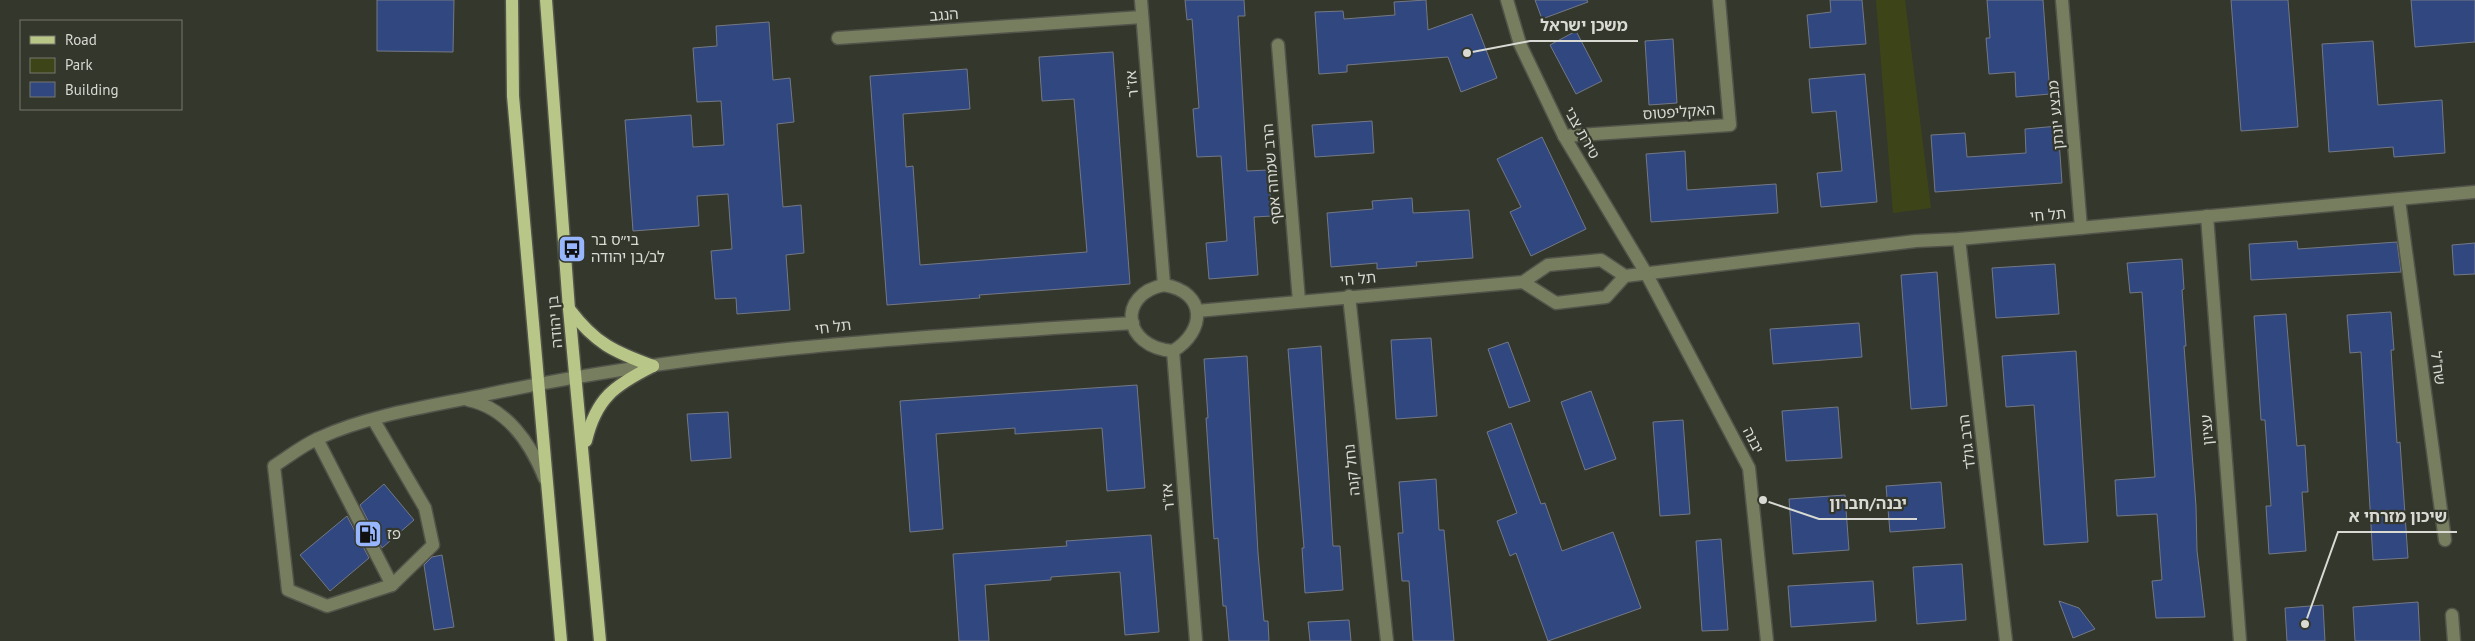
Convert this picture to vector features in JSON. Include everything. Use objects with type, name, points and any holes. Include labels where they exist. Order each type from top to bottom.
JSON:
[{"type":"main road","name":"בן יהודה","points":[[512,0],[514,96],[562,641]]},
{"type":"main road","name":"בן יהודה","points":[[546,0],[569,309],[584,451],[600,641]]},
{"type":"main road","points":[[569,309],[597,341],[623,355],[653,366]]},
{"type":"main road","points":[[584,451],[596,411],[605,396],[629,378],[653,366]]},
{"type":"street","name":"אז\"ר","points":[[1141,0],[1164,285]]},
{"type":"street","name":"טירת צבי","points":[[1507,0],[1520,44],[1564,136],[1646,273]]},
{"type":"street","name":"האקליפטוס","points":[[1564,136],[1730,125],[1719,0]]},
{"type":"street","name":"מבצע יונתן","points":[[2062,0],[2081,228]]},
{"type":"street","name":"הנגב","points":[[838,38],[1142,17]]},
{"type":"street","name":"הרב שמחה אסף","points":[[1278,45],[1299,301]]},
{"type":"street","name":"תל חי","points":[[1196,311],[1523,282],[1548,265],[1601,260],[1625,276],[1916,241],[1959,239],[2475,192]]},
{"type":"street","name":"שח\"ל","points":[[2399,200],[2445,540]]},
{"type":"street","name":"עציון","points":[[2207,216],[2240,641]]},
{"type":"street","name":"הרב גולד","points":[[1959,239],[2006,641]]},
{"type":"street","name":"יבנה","points":[[1646,273],[1749,468],[1767,641]]},
{"type":"street","points":[[1523,282],[1556,303],[1606,297],[1625,276]]},
{"type":"street","points":[[1164,285],[1185,292],[1192,300],[1196,311],[1195,329],[1190,339],[1173,351],[1153,348],[1143,342],[1136,333],[1132,322],[1132,312],[1136,302],[1143,293],[1153,287],[1164,285]]},
{"type":"street","name":"נחל קנה","points":[[1349,296],[1387,641]]},
{"type":"street","name":"תל חי","points":[[392,586],[327,606],[288,590],[274,466],[317,439],[373,419],[539,383],[653,366],[851,341],[1132,322]]},
{"type":"street","name":"אז\"ר","points":[[1173,351],[1196,641]]},
{"type":"street","points":[[464,399],[492,408],[508,421],[525,441],[539,464],[550,493]]},
{"type":"street","points":[[317,439],[392,586],[433,545],[426,508],[373,419]]},
{"type":"street","points":[[2452,615],[2454,641]]},
{"type":"green space","points":[[1876,0],[1905,0],[1931,208],[1893,213]]},
{"type":"building","points":[[377,0],[454,0],[453,52],[377,51]]},
{"type":"building","points":[[1185,0],[1244,0],[1245,16],[1238,16],[1247,171],[1268,170],[1272,216],[1254,217],[1258,275],[1209,279],[1206,243],[1227,241],[1221,156],[1197,157],[1193,109],[1199,108],[1192,19],[1187,20]]},
{"type":"building","points":[[1426,0],[1428,30],[1472,14],[1497,78],[1461,92],[1448,57],[1347,65],[1347,72],[1319,74],[1315,12],[1343,11],[1344,19],[1395,15],[1394,2]]},
{"type":"building","points":[[1535,0],[1587,0],[1588,2],[1542,19]]},
{"type":"building","points":[[1830,0],[1862,0],[1866,44],[1810,48],[1807,15],[1831,12]]},
{"type":"building","points":[[1987,0],[2043,0],[2050,94],[2016,97],[2015,72],[1989,74],[1986,38],[1990,38]]},
{"type":"building","points":[[2231,0],[2288,0],[2298,127],[2241,131]]},
{"type":"building","points":[[2411,0],[2475,0],[2475,42],[2415,47]]},
{"type":"building","points":[[769,22],[773,80],[790,78],[794,122],[777,124],[783,207],[801,205],[804,253],[786,255],[790,310],[737,314],[736,298],[715,299],[711,251],[732,249],[728,194],[697,196],[699,226],[633,231],[625,120],[691,115],[693,147],[724,145],[721,101],[697,102],[693,48],[717,46],[716,26]]},
{"type":"building","points":[[1576,31],[1602,81],[1576,94],[1550,45]]},
{"type":"building","points":[[1673,39],[1677,103],[1649,105],[1645,41]]},
{"type":"building","points":[[2373,41],[2378,105],[2442,100],[2445,153],[2394,157],[2393,147],[2329,152],[2322,44]]},
{"type":"building","points":[[1113,52],[1130,284],[979,295],[980,298],[887,305],[870,76],[967,69],[970,109],[903,114],[906,167],[913,166],[920,265],[1087,252],[1074,99],[1042,101],[1039,57]]},
{"type":"building","points":[[1865,74],[1877,202],[1821,207],[1817,173],[1842,171],[1836,111],[1812,113],[1809,79]]},
{"type":"building","points":[[1372,121],[1374,153],[1315,157],[1312,125]]},
{"type":"building","points":[[2058,126],[2062,183],[1935,192],[1931,135],[1965,133],[1967,157],[2026,153],[2025,129]]},
{"type":"building","points":[[1542,137],[1586,229],[1531,256],[1510,212],[1521,207],[1497,159]]},
{"type":"building","points":[[1685,151],[1687,190],[1776,184],[1778,213],[1651,222],[1646,154]]},
{"type":"building","points":[[1412,198],[1413,213],[1469,210],[1473,258],[1416,262],[1417,266],[1377,269],[1377,263],[1331,267],[1327,213],[1373,209],[1372,201]]},
{"type":"building","points":[[2297,241],[2298,249],[2397,242],[2401,272],[2251,280],[2249,244]]},
{"type":"building","points":[[2475,243],[2475,274],[2454,275],[2452,245]]},
{"type":"building","points":[[2182,259],[2186,346],[2184,346],[2196,506],[2197,551],[2205,617],[2156,618],[2152,581],[2162,580],[2157,514],[2117,516],[2115,480],[2155,477],[2142,292],[2130,293],[2127,263]]},
{"type":"building","points":[[2055,264],[2059,314],[1996,318],[1992,268]]},
{"type":"building","points":[[1937,272],[1947,406],[1911,409],[1901,275]]},
{"type":"building","points":[[2391,312],[2394,350],[2391,350],[2397,443],[2400,442],[2408,558],[2373,560],[2361,352],[2350,353],[2347,315]]},
{"type":"building","points":[[2286,314],[2297,446],[2305,445],[2308,492],[2302,492],[2306,551],[2269,554],[2266,506],[2271,506],[2265,420],[2261,420],[2254,316]]},
{"type":"building","points":[[1859,323],[1862,357],[1773,364],[1770,329]]},
{"type":"building","points":[[1431,338],[1437,416],[1396,419],[1391,340]]},
{"type":"building","points":[[1508,342],[1530,401],[1509,408],[1488,349]]},
{"type":"building","points":[[1321,346],[1333,546],[1340,546],[1343,590],[1305,593],[1302,548],[1304,548],[1288,349]]},
{"type":"building","points":[[2076,351],[2088,542],[2044,545],[2034,405],[2006,407],[2002,356]]},
{"type":"building","points":[[1247,356],[1258,553],[1264,621],[1268,621],[1269,641],[1229,641],[1226,606],[1223,606],[1218,538],[1214,539],[1204,359]]},
{"type":"building","points":[[1137,385],[1145,488],[1107,491],[1102,428],[1015,434],[1015,428],[936,434],[943,529],[910,532],[900,401]]},
{"type":"building","points":[[1591,391],[1616,459],[1585,470],[1561,402]]},
{"type":"building","points":[[1838,407],[1842,458],[1786,461],[1782,411]]},
{"type":"building","points":[[728,412],[731,458],[691,461],[687,414]]},
{"type":"building","points":[[1683,420],[1690,514],[1660,516],[1653,422]]},
{"type":"building","points":[[1511,423],[1541,504],[1545,503],[1562,551],[1613,532],[1641,608],[1548,641],[1516,553],[1510,556],[1497,521],[1517,513],[1487,432]]},
{"type":"building","points":[[1436,479],[1439,530],[1444,530],[1454,641],[1413,641],[1409,581],[1402,581],[1398,533],[1403,533],[1399,482]]},
{"type":"building","points":[[1941,482],[1945,528],[1890,532],[1886,486]]},
{"type":"building","points":[[384,484],[414,520],[382,548],[360,505]]},
{"type":"building","points":[[1845,495],[1849,550],[1793,554],[1789,499]]},
{"type":"building","points":[[347,516],[369,558],[330,591],[300,555]]},
{"type":"building","points":[[1151,535],[1159,632],[1125,635],[1120,572],[1051,577],[1051,580],[985,585],[989,641],[959,641],[953,554],[1067,546],[1066,541]]},
{"type":"building","points":[[1721,539],[1728,630],[1702,631],[1696,541]]},
{"type":"building","points":[[442,555],[454,627],[434,630],[424,565],[432,557]]},
{"type":"building","points":[[1962,564],[1966,620],[1917,624],[1913,567]]},
{"type":"building","points":[[1873,581],[1876,621],[1791,627],[1788,586]]},
{"type":"building","points":[[2059,601],[2079,608],[2095,629],[2073,638]]},
{"type":"building","points":[[2418,602],[2420,641],[2355,641],[2353,607]]},
{"type":"building","points":[[2323,605],[2325,641],[2287,641],[2285,608]]},
{"type":"building","points":[[1349,620],[1351,641],[1310,641],[1308,622]]},
{"type":"place","name":"משכן ישראל","points":[[1467,53]]},
{"type":"place","name":"בי״ס בר לב/בן יהודה","points":[[572,249]]},
{"type":"place","name":"יבנה/חברון","points":[[1763,500]]},
{"type":"place","name":"פז","points":[[368,534]]},
{"type":"place","name":"שיכון מזרחי א","points":[[2305,624]]}]
